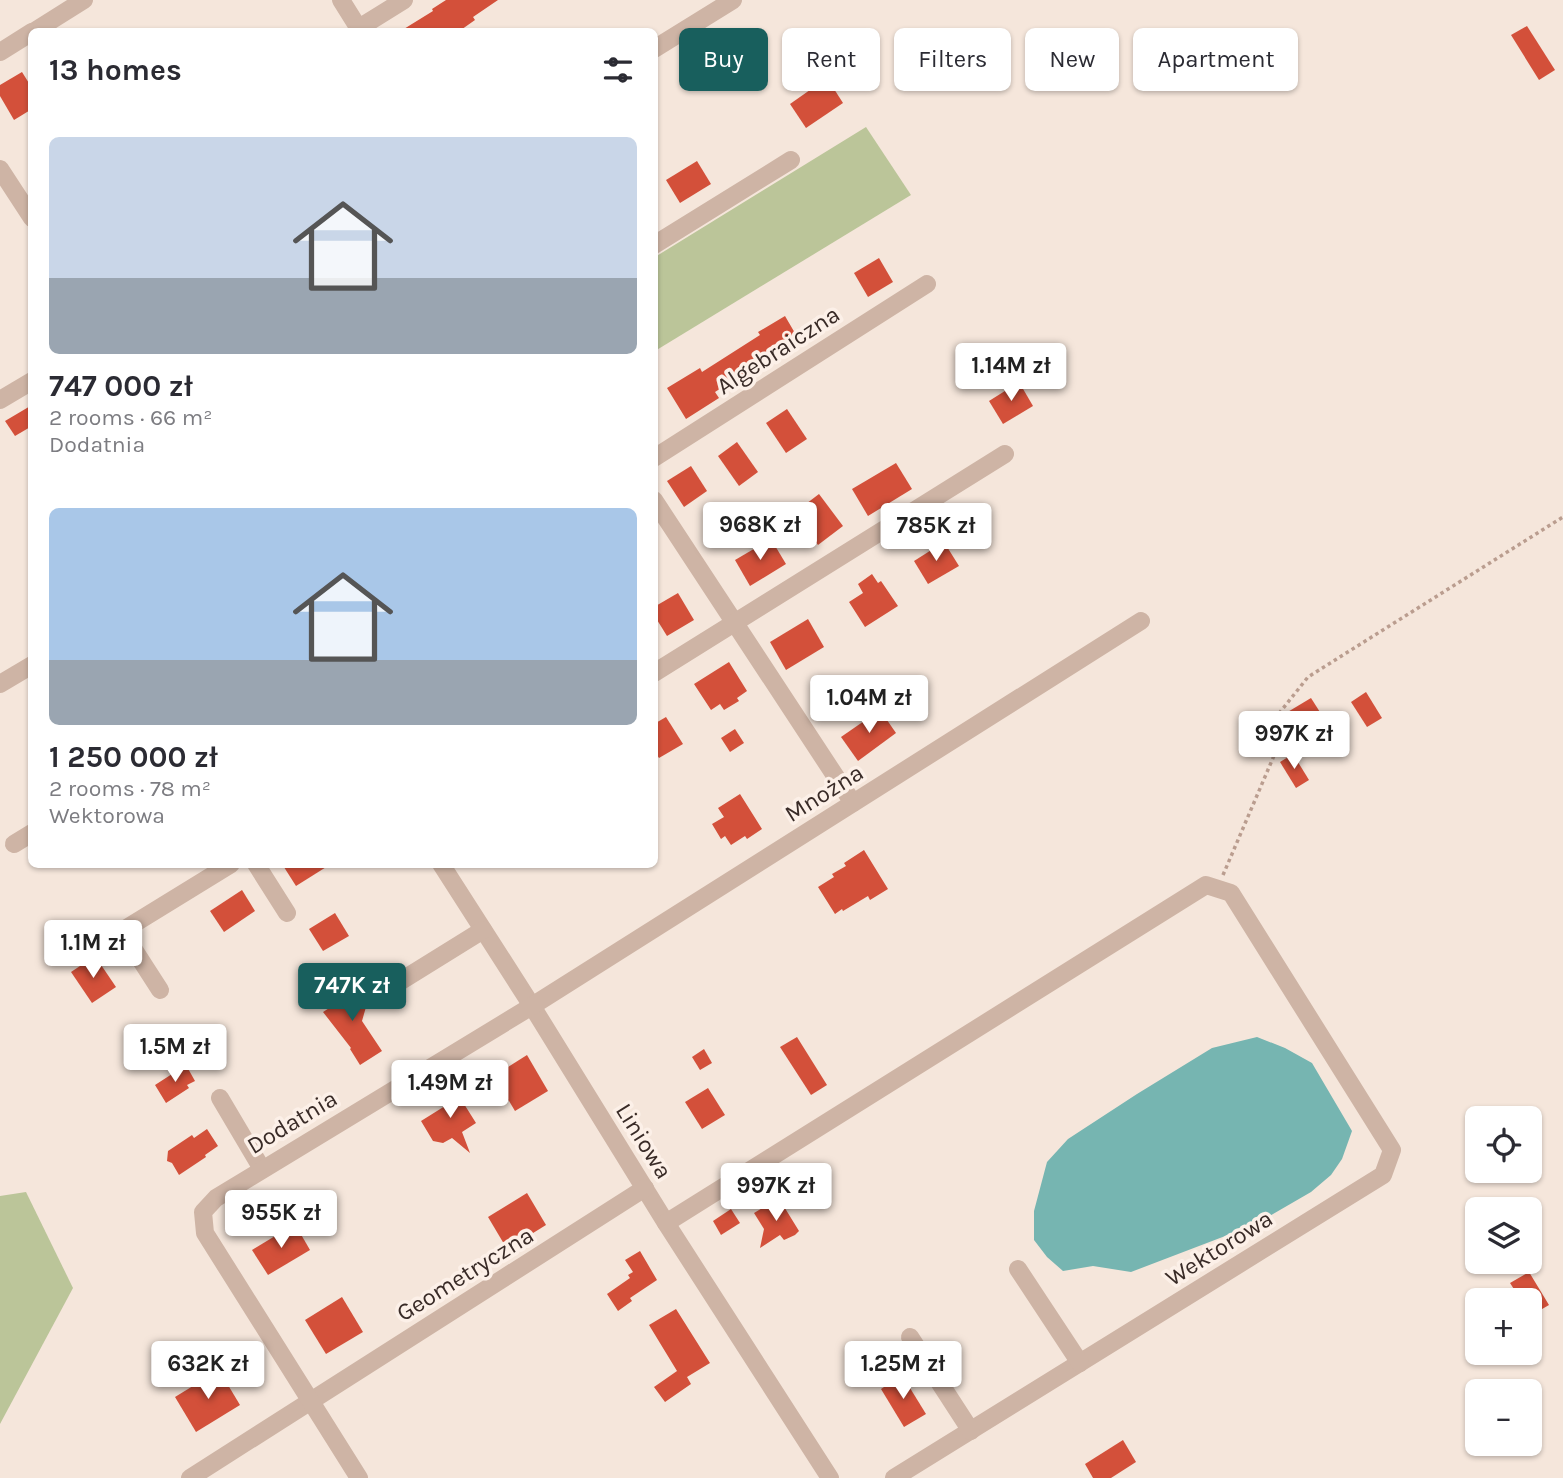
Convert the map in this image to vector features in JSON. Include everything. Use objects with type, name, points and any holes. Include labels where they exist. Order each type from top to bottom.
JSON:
[{"type":"street","points":[[38,28],[84,0]]},
{"type":"street","points":[[341,0],[359,28]]},
{"type":"street","points":[[363,28],[404,0]]},
{"type":"street","points":[[658,47],[733,0]]},
{"type":"street","points":[[0,52],[28,34]]},
{"type":"street","points":[[658,243],[791,160]]},
{"type":"street","points":[[0,169],[28,212]]},
{"type":"street","name":"Algebraiczna","points":[[658,455],[927,284]]},
{"type":"street","points":[[0,400],[28,383]]},
{"type":"street","points":[[658,671],[1005,454]]},
{"type":"street","points":[[658,506],[853,803]]},
{"type":"street","name":"Mnożna","points":[[532,1006],[1141,621]]},
{"type":"street","points":[[0,684],[28,666]]},
{"type":"street","points":[[14,844],[28,835]]},
{"type":"street","points":[[160,990],[122,931],[224,868]]},
{"type":"street","points":[[259,868],[287,913]]},
{"type":"street","name":"Liniowa","points":[[444,868],[830,1478]]},
{"type":"street","points":[[666,1223],[1206,885],[1217,889]]},
{"type":"street","name":"Wektorowa","points":[[894,1478],[1383,1175],[1392,1150],[1231,893],[1217,889]]},
{"type":"street","points":[[375,997],[483,930]]},
{"type":"street","name":"Dodatnia","points":[[359,1478],[205,1233],[203,1212],[216,1198],[262,1169],[532,1006]]},
{"type":"street","points":[[220,1098],[262,1169]]},
{"type":"street","name":"Geometryczna","points":[[190,1478],[645,1188]]},
{"type":"street","points":[[1018,1269],[1080,1363]]},
{"type":"street","points":[[910,1337],[971,1431]]},
{"type":"path","points":[[1217,889],[1282,737],[1277,716],[1308,677],[1563,517]]},
{"type":"green space","points":[[866,127],[911,195],[658,349],[658,255]]},
{"type":"green space","points":[[26,1192],[73,1288],[0,1424],[0,1196]]},
{"type":"water","points":[[1257,1037],[1312,1063],[1352,1131],[1342,1159],[1331,1175],[1311,1192],[1254,1225],[1131,1272],[1093,1266],[1063,1271],[1047,1257],[1034,1240],[1034,1211],[1047,1162],[1068,1139],[1212,1048]]},
{"type":"building","points":[[446,0],[498,0],[473,17],[475,20],[464,28],[405,28],[433,11],[432,9]]},
{"type":"building","points":[[1527,26],[1555,70],[1539,80],[1511,35]]},
{"type":"building","points":[[22,72],[28,82],[28,111],[14,120],[0,96],[0,85]]},
{"type":"building","points":[[808,91],[835,91],[843,103],[806,128],[790,104]]},
{"type":"building","points":[[697,161],[711,184],[680,203],[666,180]]},
{"type":"building","points":[[879,258],[893,282],[868,297],[854,273]]},
{"type":"building","points":[[785,316],[799,340],[715,392],[719,398],[686,419],[667,388],[700,368],[702,372]]},
{"type":"building","points":[[1019,382],[1033,406],[1003,424],[989,401]]},
{"type":"building","points":[[28,407],[28,428],[15,436],[5,421]]},
{"type":"building","points":[[787,409],[807,439],[786,453],[766,423]]},
{"type":"building","points":[[737,442],[758,472],[739,486],[718,456]]},
{"type":"building","points":[[896,463],[912,489],[868,516],[852,489]]},
{"type":"building","points":[[691,466],[707,491],[684,507],[667,481]]},
{"type":"building","points":[[819,494],[843,526],[818,545],[794,513]]},
{"type":"building","points":[[771,539],[786,564],[750,586],[735,560]]},
{"type":"building","points":[[944,542],[959,566],[928,584],[914,561]]},
{"type":"building","points":[[872,574],[878,583],[881,581],[898,606],[865,627],[849,602],[863,593],[858,584]]},
{"type":"building","points":[[678,593],[694,620],[667,636],[658,621],[658,605]]},
{"type":"building","points":[[808,619],[824,647],[786,670],[770,642]]},
{"type":"building","points":[[729,662],[747,691],[737,698],[739,701],[724,710],[720,704],[711,710],[694,684]]},
{"type":"building","points":[[1366,692],[1382,718],[1367,727],[1351,702]]},
{"type":"building","points":[[1311,698],[1325,720],[1295,738],[1281,716]]},
{"type":"building","points":[[880,710],[896,733],[858,761],[841,737]]},
{"type":"building","points":[[666,717],[683,744],[659,758],[658,757],[658,722]]},
{"type":"building","points":[[735,729],[744,743],[730,752],[721,738]]},
{"type":"building","points":[[1293,754],[1309,780],[1296,788],[1280,762]]},
{"type":"building","points":[[740,794],[762,829],[731,845],[725,836],[721,839],[712,824],[724,817],[718,808]]},
{"type":"building","points":[[864,850],[888,889],[870,900],[868,896],[835,914],[818,887],[846,866],[844,863]]},
{"type":"building","points":[[285,868],[325,868],[296,886]]},
{"type":"building","points":[[242,890],[255,911],[224,932],[210,911]]},
{"type":"building","points":[[335,913],[349,936],[323,951],[309,929]]},
{"type":"building","points":[[95,956],[116,987],[92,1003],[71,972]]},
{"type":"building","points":[[351,983],[366,1007],[362,1021],[382,1051],[360,1065],[351,1048],[323,1012],[334,1005],[329,997]]},
{"type":"building","points":[[797,1037],[827,1085],[811,1095],[780,1047]]},
{"type":"building","points":[[704,1049],[712,1063],[700,1070],[692,1057]]},
{"type":"building","points":[[527,1055],[548,1091],[515,1111],[494,1076]]},
{"type":"building","points":[[186,1065],[195,1081],[166,1103],[155,1085]]},
{"type":"building","points":[[454,1088],[476,1123],[462,1132],[470,1153],[452,1138],[443,1143],[433,1141],[421,1121],[445,1106],[439,1097]]},
{"type":"building","points":[[708,1088],[725,1115],[702,1129],[685,1102]]},
{"type":"building","points":[[207,1129],[218,1146],[179,1175],[172,1163],[167,1161],[168,1151],[192,1135],[194,1138]]},
{"type":"building","points":[[527,1193],[546,1225],[507,1249],[488,1217]]},
{"type":"building","points":[[774,1201],[779,1208],[783,1205],[799,1231],[784,1240],[780,1235],[760,1248],[764,1229],[754,1213]]},
{"type":"building","points":[[731,1209],[740,1223],[721,1235],[713,1221]]},
{"type":"building","points":[[295,1224],[310,1250],[268,1275],[252,1250]]},
{"type":"building","points":[[640,1251],[657,1280],[630,1298],[632,1301],[618,1311],[607,1294],[630,1278],[628,1275],[633,1272],[625,1260]]},
{"type":"building","points":[[1530,1274],[1539,1288],[1513,1288],[1510,1283]]},
{"type":"building","points":[[1542,1293],[1549,1305],[1542,1309]]},
{"type":"building","points":[[342,1297],[363,1332],[326,1354],[305,1320]]},
{"type":"building","points":[[676,1309],[710,1363],[687,1377],[691,1384],[665,1402],[654,1387],[677,1371],[649,1325]]},
{"type":"building","points":[[219,1370],[240,1405],[196,1432],[175,1397]]},
{"type":"building","points":[[902,1375],[926,1414],[904,1427],[881,1389]]},
{"type":"building","points":[[1123,1440],[1136,1462],[1111,1478],[1093,1478],[1085,1464]]}]
